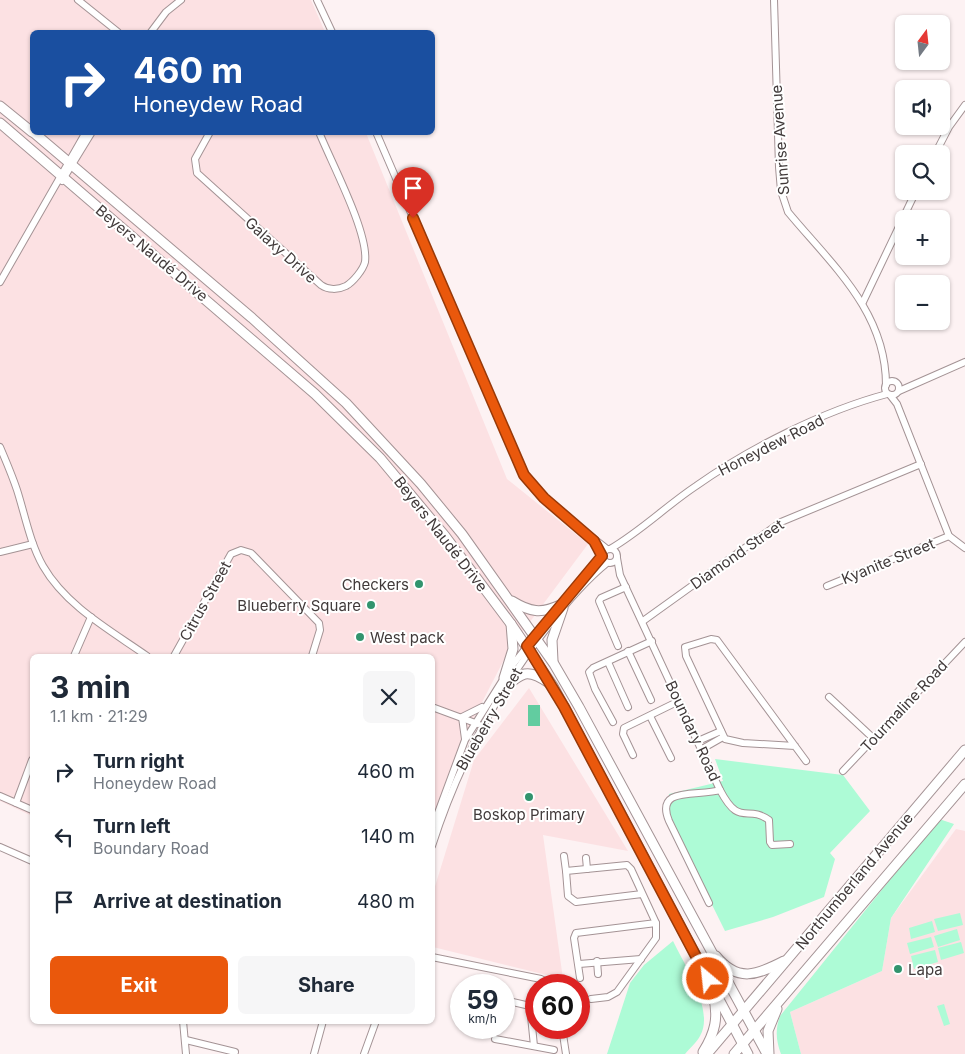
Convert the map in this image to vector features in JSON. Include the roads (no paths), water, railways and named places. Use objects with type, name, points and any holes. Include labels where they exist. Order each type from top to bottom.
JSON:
[{"type":"main road","name":"Beyers Naudé Drive","points":[[0,106],[30,130]]},
{"type":"main road","name":"Beyers Naudé Drive","points":[[0,123],[61,180],[271,354],[346,424],[412,494],[511,624],[553,686],[748,1054]]},
{"type":"main road","name":"Beyers Naudé Drive","points":[[37,135],[252,318],[346,403],[421,484],[462,534],[554,664],[600,744],[708,947],[768,1054]]},
{"type":"main road","points":[[507,598],[535,612],[543,612],[562,606]]},
{"type":"main road","points":[[554,664],[552,640],[562,606]]},
{"type":"main road","points":[[504,678],[512,649],[511,624]]},
{"type":"main road","points":[[503,689],[518,675],[530,673],[553,686]]},
{"type":"main road","name":"Northumberland Avenue","points":[[707,1054],[744,1013],[965,750]]},
{"type":"main road","name":"Northumberland Avenue","points":[[734,1054],[965,784]]},
{"type":"main road","points":[[708,947],[726,966],[746,975],[769,970],[788,959]]},
{"type":"main road","points":[[702,1054],[709,1042],[716,1021],[716,1009],[708,979]]},
{"type":"main road","points":[[768,1054],[768,1031],[784,995]]},
{"type":"street","points":[[78,0],[116,30]]},
{"type":"street","points":[[152,30],[166,12],[181,0]]},
{"type":"street","points":[[317,0],[331,30]]},
{"type":"street","name":"Sunrise Avenue","points":[[774,0],[779,167],[784,202],[788,212],[863,302],[876,335],[886,369],[885,385],[889,395]]},
{"type":"street","points":[[940,145],[949,126],[965,105]]},
{"type":"street","points":[[71,164],[85,135]]},
{"type":"street","points":[[0,282],[90,135]]},
{"type":"street","name":"Galaxy Drive","points":[[208,135],[195,159],[197,173],[321,285],[326,288],[336,289],[348,285],[363,268],[364,250],[360,231],[320,135]]},
{"type":"street","name":"Boundary Road","points":[[377,135],[524,475],[544,498],[594,541],[617,556],[620,575]]},
{"type":"street","points":[[863,302],[912,200]]},
{"type":"street","points":[[898,392],[965,362]]},
{"type":"street","name":"Sunrise Avenue","points":[[886,369],[896,382],[898,392],[897,404]]},
{"type":"street","points":[[885,385],[896,382],[916,383]]},
{"type":"street","name":"Honeydew Road","points":[[871,398],[885,385]]},
{"type":"street","name":"Honeydew Road","points":[[608,549],[629,537],[674,501],[723,468],[801,427],[871,398],[898,392]]},
{"type":"street","points":[[889,395],[897,404],[949,536],[965,548]]},
{"type":"street","points":[[0,447],[42,565],[68,598],[143,654]]},
{"type":"street","name":"Diamond Street","points":[[643,621],[781,522],[921,464]]},
{"type":"street","name":"Kyanite Street","points":[[827,586],[949,536]]},
{"type":"street","name":"Honeydew Road","points":[[606,560],[617,556],[629,537]]},
{"type":"street","name":"Boundary Road","points":[[594,541],[606,560],[620,575],[720,790],[708,794],[674,795],[669,799],[666,807],[669,821],[709,903]]},
{"type":"street","points":[[0,552],[33,544]]},
{"type":"street","points":[[528,649],[562,606],[606,560],[608,549]]},
{"type":"street","name":"Citrus Street","points":[[175,654],[231,554],[241,550],[251,553],[320,623],[320,630],[313,654]]},
{"type":"street","points":[[618,646],[600,601],[601,598],[626,587]]},
{"type":"street","points":[[75,654],[91,617]]},
{"type":"street","points":[[795,746],[743,743],[727,740],[722,734],[684,652],[685,647],[711,638],[720,643],[806,761]]},
{"type":"street","points":[[613,722],[589,676],[593,668],[652,641]]},
{"type":"street","name":"Tourmaline Road","points":[[843,771],[965,642]]},
{"type":"street","name":"Blueberry Street","points":[[435,838],[487,702],[528,649]]},
{"type":"street","name":"Blueberry Street","points":[[435,821],[465,740],[479,724],[528,649]]},
{"type":"street","points":[[628,651],[651,700]]},
{"type":"street","points":[[608,662],[628,707]]},
{"type":"street","points":[[829,697],[873,738]]},
{"type":"street","points":[[633,754],[623,734],[623,730],[679,701]]},
{"type":"street","points":[[462,716],[476,712],[487,702]]},
{"type":"street","points":[[435,708],[462,716],[479,724]]},
{"type":"street","points":[[462,716],[465,740]]},
{"type":"street","points":[[650,716],[671,758]]},
{"type":"street","points":[[698,741],[722,734]]},
{"type":"street","points":[[702,749],[722,734]]},
{"type":"street","points":[[16,802],[30,765]]},
{"type":"street","points":[[720,790],[730,808],[734,811],[769,820],[770,842],[772,845],[790,844]]},
{"type":"street","points":[[0,796],[30,809]]},
{"type":"street","points":[[0,847],[30,860]]},
{"type":"street","points":[[564,856],[568,896],[576,902],[642,894]]},
{"type":"street","points":[[586,858],[587,869]]},
{"type":"street","points":[[566,871],[627,865],[656,923],[656,938],[617,992],[608,997],[591,999]]},
{"type":"street","points":[[580,974],[574,938],[576,933],[656,923]]},
{"type":"street","points":[[435,958],[525,976]]},
{"type":"street","points":[[579,964],[597,961],[641,959]]},
{"type":"street","points":[[597,961],[598,974]]},
{"type":"street","points":[[515,1003],[530,1006],[534,1046]]},
{"type":"street","points":[[183,1024],[186,1054]]},
{"type":"street","points":[[314,1054],[322,1024]]},
{"type":"street","points":[[364,1054],[375,1024]]},
{"type":"street","points":[[495,1039],[554,1050]]},
{"type":"street","points":[[564,1039],[566,1054]]},
{"type":"street","points":[[186,1040],[235,1052]]},
{"type":"place","name":"Checkers","points":[[419,584]]},
{"type":"place","name":"Blueberry Square","points":[[371,605]]},
{"type":"place","name":"West pack","points":[[360,637]]},
{"type":"place","name":"Boskop Primary","points":[[529,797]]},
{"type":"place","name":"Lapa","points":[[898,969]]}]
